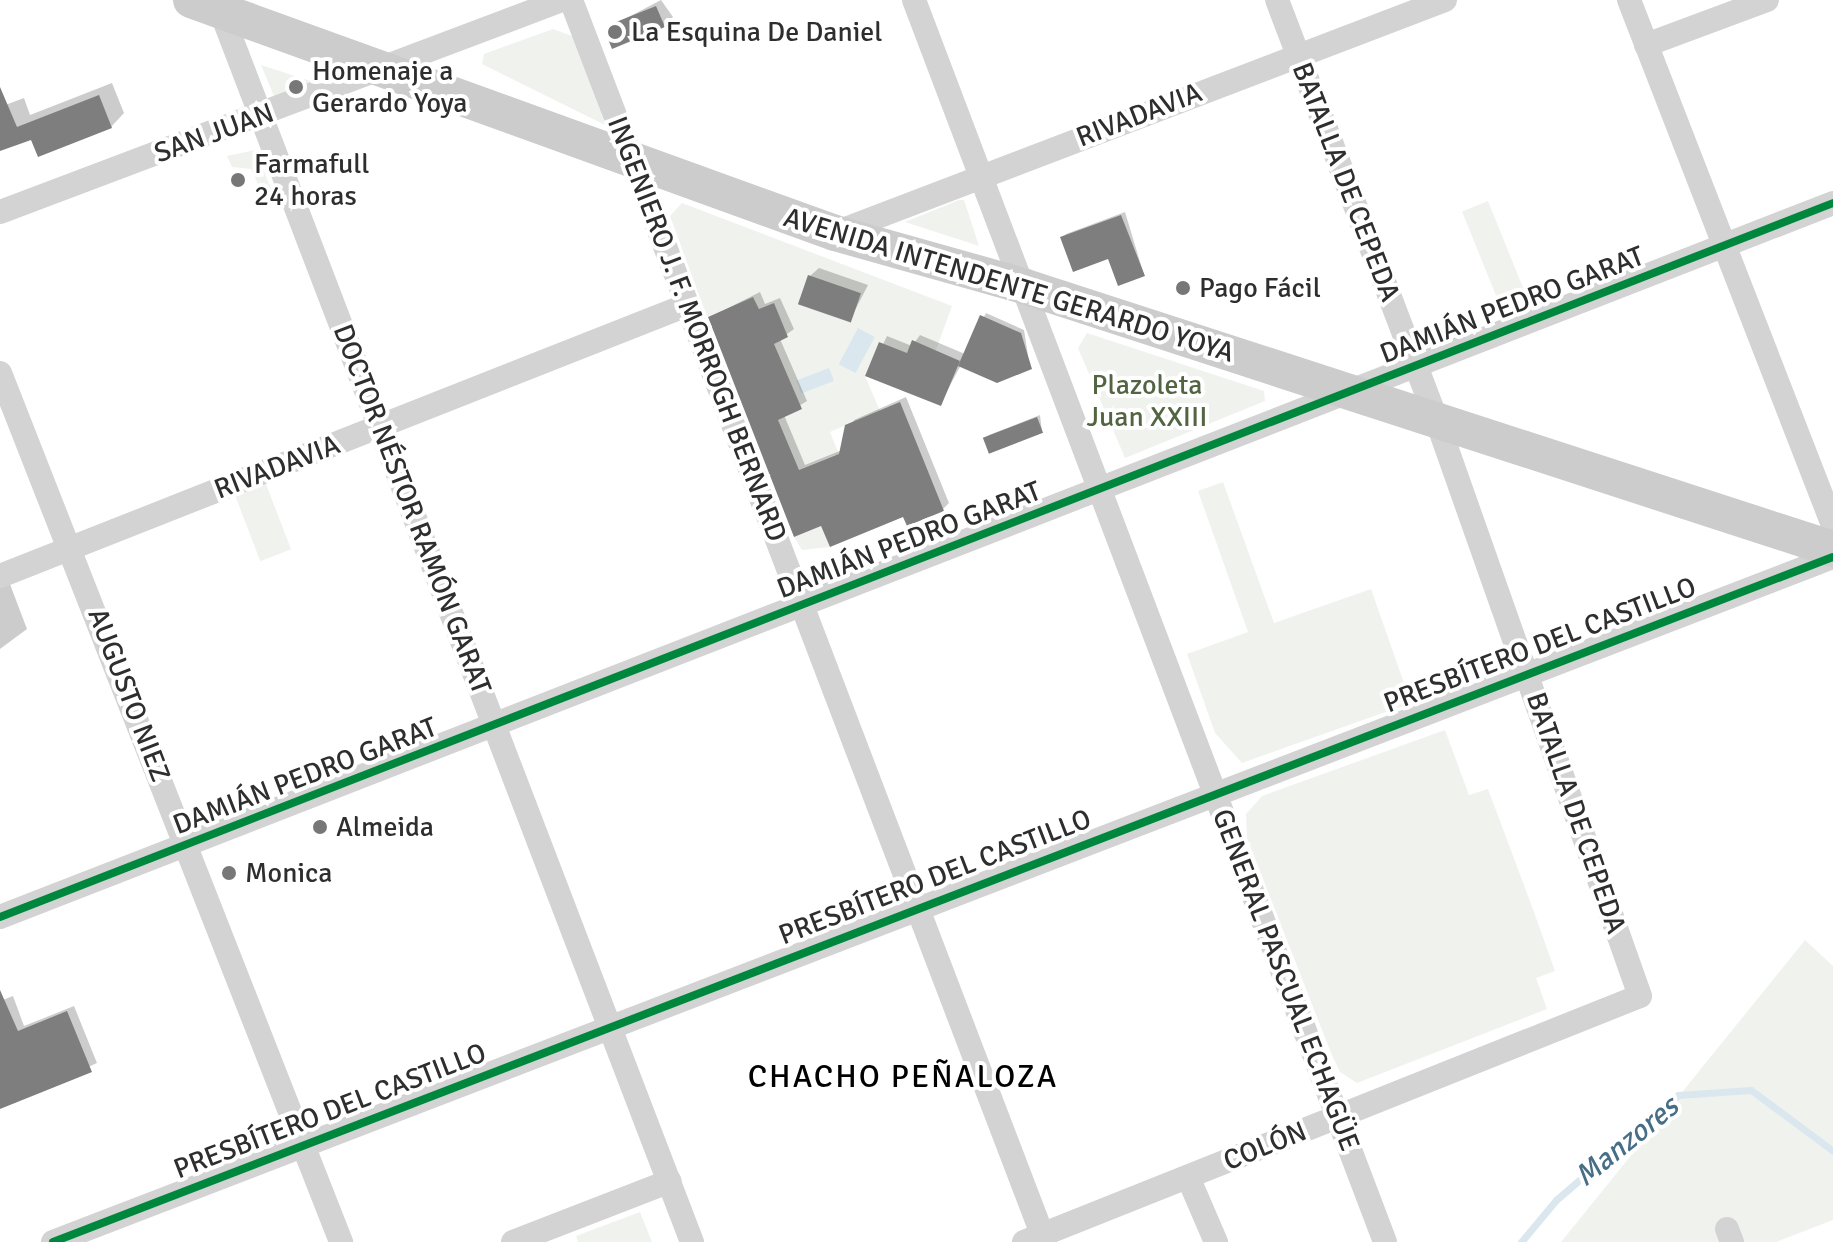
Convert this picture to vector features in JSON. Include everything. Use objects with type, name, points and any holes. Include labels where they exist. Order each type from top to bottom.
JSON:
[{"type":"main road","name":"AVENIDA INTENDENTE GERARDO YOYA","points":[[210,3],[374,72],[835,233],[1023,286],[1833,549]]},
{"type":"street","name":"SAN JUAN","points":[[0,212],[562,0]]},
{"type":"street","name":"INGENIERO J. F. MORROGH BERNARD","points":[[571,0],[918,907],[1037,1240]]},
{"type":"street","name":"GENERAL PASCUAL ECHAGÜE","points":[[914,0],[1385,1242]]},
{"type":"street","name":"BATALLA DE CEPEDA","points":[[1277,0],[1437,421],[1640,996]]},
{"type":"street","name":"RIVADAVIA","points":[[835,233],[980,174],[1445,0]]},
{"type":"street","points":[[1629,0],[1833,525]]},
{"type":"street","points":[[1646,45],[1767,0]]},
{"type":"street","name":"DOCTOR NÉSTOR RAMÓN GARAT","points":[[210,3],[261,116],[612,1026],[692,1242]]},
{"type":"street","name":"DAMIÁN PEDRO GARAT","points":[[0,917],[1833,203]]},
{"type":"street","name":"RIVADAVIA","points":[[0,576],[687,305]]},
{"type":"street","name":"AUGUSTO NIEZ","points":[[0,373],[72,547],[341,1242]]},
{"type":"street","name":"PRESBÍTERO DEL CASTILLO","points":[[53,1242],[1833,557]]},
{"type":"street","name":"COLÓN","points":[[1037,1240],[1640,996]]},
{"type":"street","points":[[1188,1177],[1216,1242]]},
{"type":"street","points":[[513,1242],[670,1181]]},
{"type":"green space","points":[[553,29],[575,37],[605,125],[482,64],[484,54]]},
{"type":"green space","points":[[261,65],[329,87],[278,106]]},
{"type":"green space","points":[[255,150],[273,193],[264,197],[251,169],[232,167],[227,156]]},
{"type":"green space","points":[[959,200],[964,200],[979,246],[905,222]]},
{"type":"green space","points":[[1488,201],[1525,294],[1499,304],[1462,211]]},
{"type":"green space","points":[[682,203],[952,306],[936,350],[912,341],[907,353],[879,342],[865,376],[880,411],[830,432],[838,452],[871,437],[892,487],[834,455],[798,470],[778,420],[802,409],[774,344],[788,337],[774,303],[759,309],[753,297],[707,317],[670,216]],"holes":[[[860,293],[851,322],[799,304]]]},
{"type":"green space","name":"Plazoleta Juan XXIII","points":[[1087,333],[1264,391],[1265,401],[1125,458],[1078,348]]},
{"type":"green space","points":[[1223,482],[1274,623],[1371,589],[1411,703],[1242,763],[1215,733],[1187,654],[1248,632],[1198,491]]},
{"type":"green space","points":[[266,484],[291,549],[260,561],[235,496]]},
{"type":"green space","points":[[821,526],[830,547],[802,550],[794,537]]},
{"type":"green space","points":[[1445,730],[1469,795],[1488,789],[1534,912],[1555,971],[1536,978],[1547,1009],[1357,1083],[1340,1072],[1331,1053],[1247,838],[1246,814],[1262,796]]},
{"type":"green space","points":[[1805,940],[1833,966],[1833,1220],[1776,1242],[1561,1242]]},
{"type":"green space","points":[[640,1212],[652,1242],[578,1242],[576,1236]]},
{"type":"shaded area","points":[[858,328],[875,337],[856,373],[839,364]]},
{"type":"shaded area","points":[[829,368],[834,381],[801,394],[796,381]]},
{"type":"building","points":[[656,6],[665,27],[612,49],[606,34],[611,24]]},
{"type":"building","points":[[0,87],[17,127],[99,95],[112,128],[38,157],[31,140],[0,151]]},
{"type":"building","points":[[1121,215],[1145,276],[1118,286],[1108,259],[1073,272],[1060,237]]},
{"type":"building","points":[[808,275],[861,293],[851,323],[798,304]]},
{"type":"building","points":[[753,297],[759,309],[774,303],[788,337],[774,344],[802,409],[778,420],[799,470],[839,454],[845,425],[900,402],[944,511],[907,526],[903,517],[830,547],[821,526],[794,537],[708,317]]},
{"type":"building","points":[[980,315],[1021,333],[1032,369],[997,383],[958,366]]},
{"type":"building","points":[[912,340],[960,361],[941,406],[865,376],[879,342],[907,353]]},
{"type":"building","points":[[1037,417],[1043,433],[989,454],[983,438]]},
{"type":"building","points":[[0,990],[18,1031],[67,1011],[92,1072],[0,1109]]},
{"type":"waterway","name":"Manzores","points":[[1521,1242],[1556,1200],[1678,1095],[1751,1090],[1833,1151]]},
{"type":"cycle path","points":[[0,917],[1833,203]]},
{"type":"cycle path","points":[[53,1242],[1833,557]]},
{"type":"place","name":"La Esquina De Daniel","points":[[615,32]]},
{"type":"place","name":"Homenaje a Gerardo Yoya","points":[[296,87]]},
{"type":"place","name":"Farmafull 24 horas","points":[[238,180]]},
{"type":"place","name":"Pago Fácil","points":[[1183,288]]},
{"type":"place","name":"Almeida","points":[[320,827]]},
{"type":"place","name":"Monica","points":[[229,873]]},
{"type":"district","name":"CHACHO PEÑALOZA","points":[[903,1077]]}]
